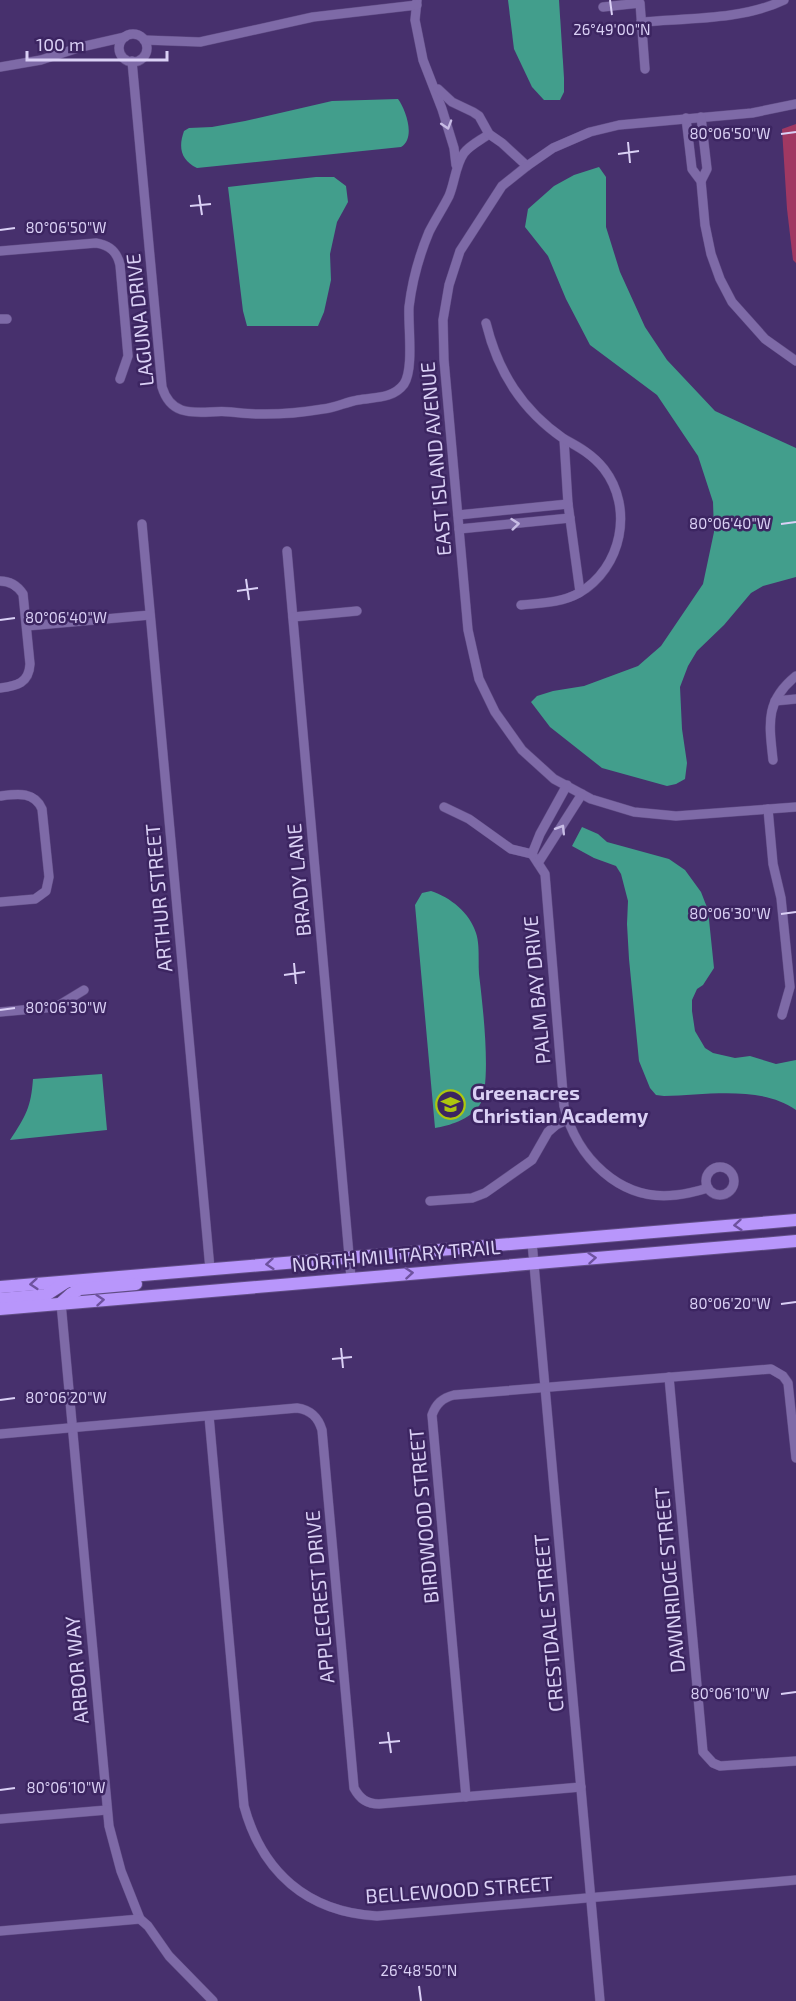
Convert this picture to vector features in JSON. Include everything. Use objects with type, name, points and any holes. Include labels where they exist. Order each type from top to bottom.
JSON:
[{"type":"main road","name":"NORTH MILITARY TRAIL","points":[[0,1287],[796,1220]]},
{"type":"main road","name":"NORTH MILITARY TRAIL","points":[[0,1309],[796,1241]]},
{"type":"main road","points":[[62,1303],[80,1289],[159,1282],[173,1273]]},
{"type":"main road","points":[[0,1299],[46,1295],[66,1282]]},
{"type":"street","points":[[641,22],[745,12],[784,0]]},
{"type":"street","points":[[144,40],[200,42],[313,17],[417,2],[418,35],[426,67],[454,148],[457,167]]},
{"type":"street","points":[[603,6],[640,3],[645,69]]},
{"type":"street","points":[[0,67],[41,60],[81,47],[136,34],[146,44],[146,52],[141,59],[132,62],[124,58],[120,51],[121,42],[125,37]]},
{"type":"street","name":"LAGUNA DRIVE","points":[[132,62],[162,387],[170,402],[184,411],[197,413],[219,411],[256,415],[323,409],[355,400],[383,397],[396,391],[403,384],[410,369],[408,332],[414,281],[430,232],[450,191],[457,167],[466,150],[489,134]]},
{"type":"street","points":[[434,85],[452,102],[479,116],[489,134],[527,166]]},
{"type":"street","name":"EAST ISLAND AVENUE","points":[[796,104],[752,113],[619,125],[590,132],[553,148],[502,186],[476,223],[460,251],[449,285],[443,320],[444,360],[468,630],[479,679],[495,712],[522,750],[554,779],[591,799],[634,812],[675,816],[796,807]]},
{"type":"street","points":[[701,117],[707,169],[701,181]]},
{"type":"street","points":[[686,118],[692,169],[701,181],[705,225],[711,254],[732,302],[765,339],[796,360]]},
{"type":"street","points":[[0,251],[96,243],[103,244],[115,252],[120,265],[128,356],[120,379]]},
{"type":"street","points":[[486,323],[500,367],[514,390],[531,412],[564,439],[586,452],[604,470],[617,493],[620,505],[621,531],[613,556],[598,578],[580,592],[552,602],[521,605]]},
{"type":"street","points":[[564,439],[568,504],[580,592]]},
{"type":"street","points":[[458,515],[568,504]]},
{"type":"street","points":[[459,529],[570,518]]},
{"type":"street","name":"ARTHUR STREET","points":[[142,524],[210,1269]]},
{"type":"street","name":"BRADY LANE","points":[[287,550],[351,1278]]},
{"type":"street","points":[[0,581],[8,581],[19,588],[22,594],[27,626],[29,671],[21,684],[0,688]]},
{"type":"street","points":[[293,616],[357,611]]},
{"type":"street","points":[[27,626],[150,615]]},
{"type":"street","points":[[773,760],[770,724],[774,701],[796,676]]},
{"type":"street","points":[[774,701],[796,699]]},
{"type":"street","points":[[535,858],[540,834],[567,785]]},
{"type":"street","points":[[535,858],[582,794]]},
{"type":"street","points":[[0,796],[27,795],[35,798],[39,803],[42,809],[49,877],[46,891],[35,899],[0,902]]},
{"type":"street","points":[[444,807],[469,819],[511,849],[535,858]]},
{"type":"street","points":[[768,809],[773,864],[781,898],[790,987],[782,1015]]},
{"type":"street","name":"PALM BAY DRIVE","points":[[535,858],[545,874],[564,1106],[576,1141],[594,1165],[618,1182],[646,1193],[675,1196],[708,1188]]},
{"type":"street","points":[[0,1012],[56,1007],[84,990]]},
{"type":"street","points":[[430,1201],[472,1198],[485,1193],[532,1160],[548,1132],[555,1125],[567,1120]]},
{"type":"street","name":"CRESTDALE STREET","points":[[531,1242],[600,2001]]},
{"type":"street","name":"ARBOR WAY","points":[[62,1303],[107,1810],[115,1853],[140,1919],[169,1956],[213,2001]]},
{"type":"street","name":"BIRDWOOD STREET","points":[[466,1797],[432,1415],[435,1408],[447,1397],[771,1369],[783,1376],[790,1390],[796,1458]]},
{"type":"street","name":"DAWNRIDGE STREET","points":[[669,1377],[703,1752],[712,1763],[720,1766],[796,1761]]},
{"type":"street","name":"APPLECREST DRIVE","points":[[0,1434],[297,1408],[311,1412],[320,1423],[354,1788],[358,1795],[372,1804],[379,1804],[581,1787]]},
{"type":"street","name":"BELLEWOOD STREET","points":[[209,1416],[244,1806],[254,1836],[263,1853],[275,1869],[298,1891],[315,1901],[345,1912],[377,1916],[796,1880]]},
{"type":"street","points":[[0,1819],[107,1810]]},
{"type":"street","points":[[0,1931],[140,1919]]},
{"type":"shaded area","points":[[508,0],[559,0],[564,78],[564,92],[560,100],[544,100],[532,87],[514,49]]},
{"type":"shaded area","points":[[398,99],[404,110],[409,131],[406,143],[401,147],[197,168],[187,161],[182,153],[182,137],[184,131],[189,128],[212,127],[245,121],[332,101]]},
{"type":"shaded area","points":[[796,124],[796,263],[793,260],[787,209],[782,129]]},
{"type":"shaded area","points":[[599,167],[606,177],[606,227],[620,272],[645,327],[667,360],[715,411],[796,448],[796,577],[763,586],[751,593],[724,625],[697,651],[680,687],[682,729],[687,763],[685,779],[667,786],[602,768],[550,727],[531,702],[537,696],[584,686],[638,666],[661,646],[703,584],[714,532],[713,502],[698,456],[657,395],[590,345],[566,299],[548,256],[525,227],[528,209],[554,186],[574,175]]},
{"type":"shaded area","points":[[334,177],[346,186],[348,202],[337,222],[330,254],[331,280],[324,312],[318,326],[247,326],[243,311],[228,187]]},
{"type":"shaded area","points":[[582,827],[598,834],[607,842],[669,859],[685,870],[701,892],[708,910],[714,968],[703,985],[697,989],[692,1000],[695,1031],[705,1048],[713,1053],[735,1058],[750,1056],[776,1064],[796,1060],[796,1110],[782,1102],[750,1094],[715,1093],[664,1096],[656,1095],[650,1088],[639,1061],[629,959],[628,901],[621,874],[616,866],[594,858],[572,846]]},
{"type":"shaded area","points":[[431,891],[445,897],[458,907],[469,919],[476,933],[486,1063],[483,1096],[479,1106],[459,1121],[435,1128],[415,905],[422,893]]},
{"type":"shaded area","points":[[102,1074],[107,1130],[10,1140],[27,1111],[33,1079]]},
{"type":"place","name":"Greenacres Christian Academy","points":[[451,1104]]}]
